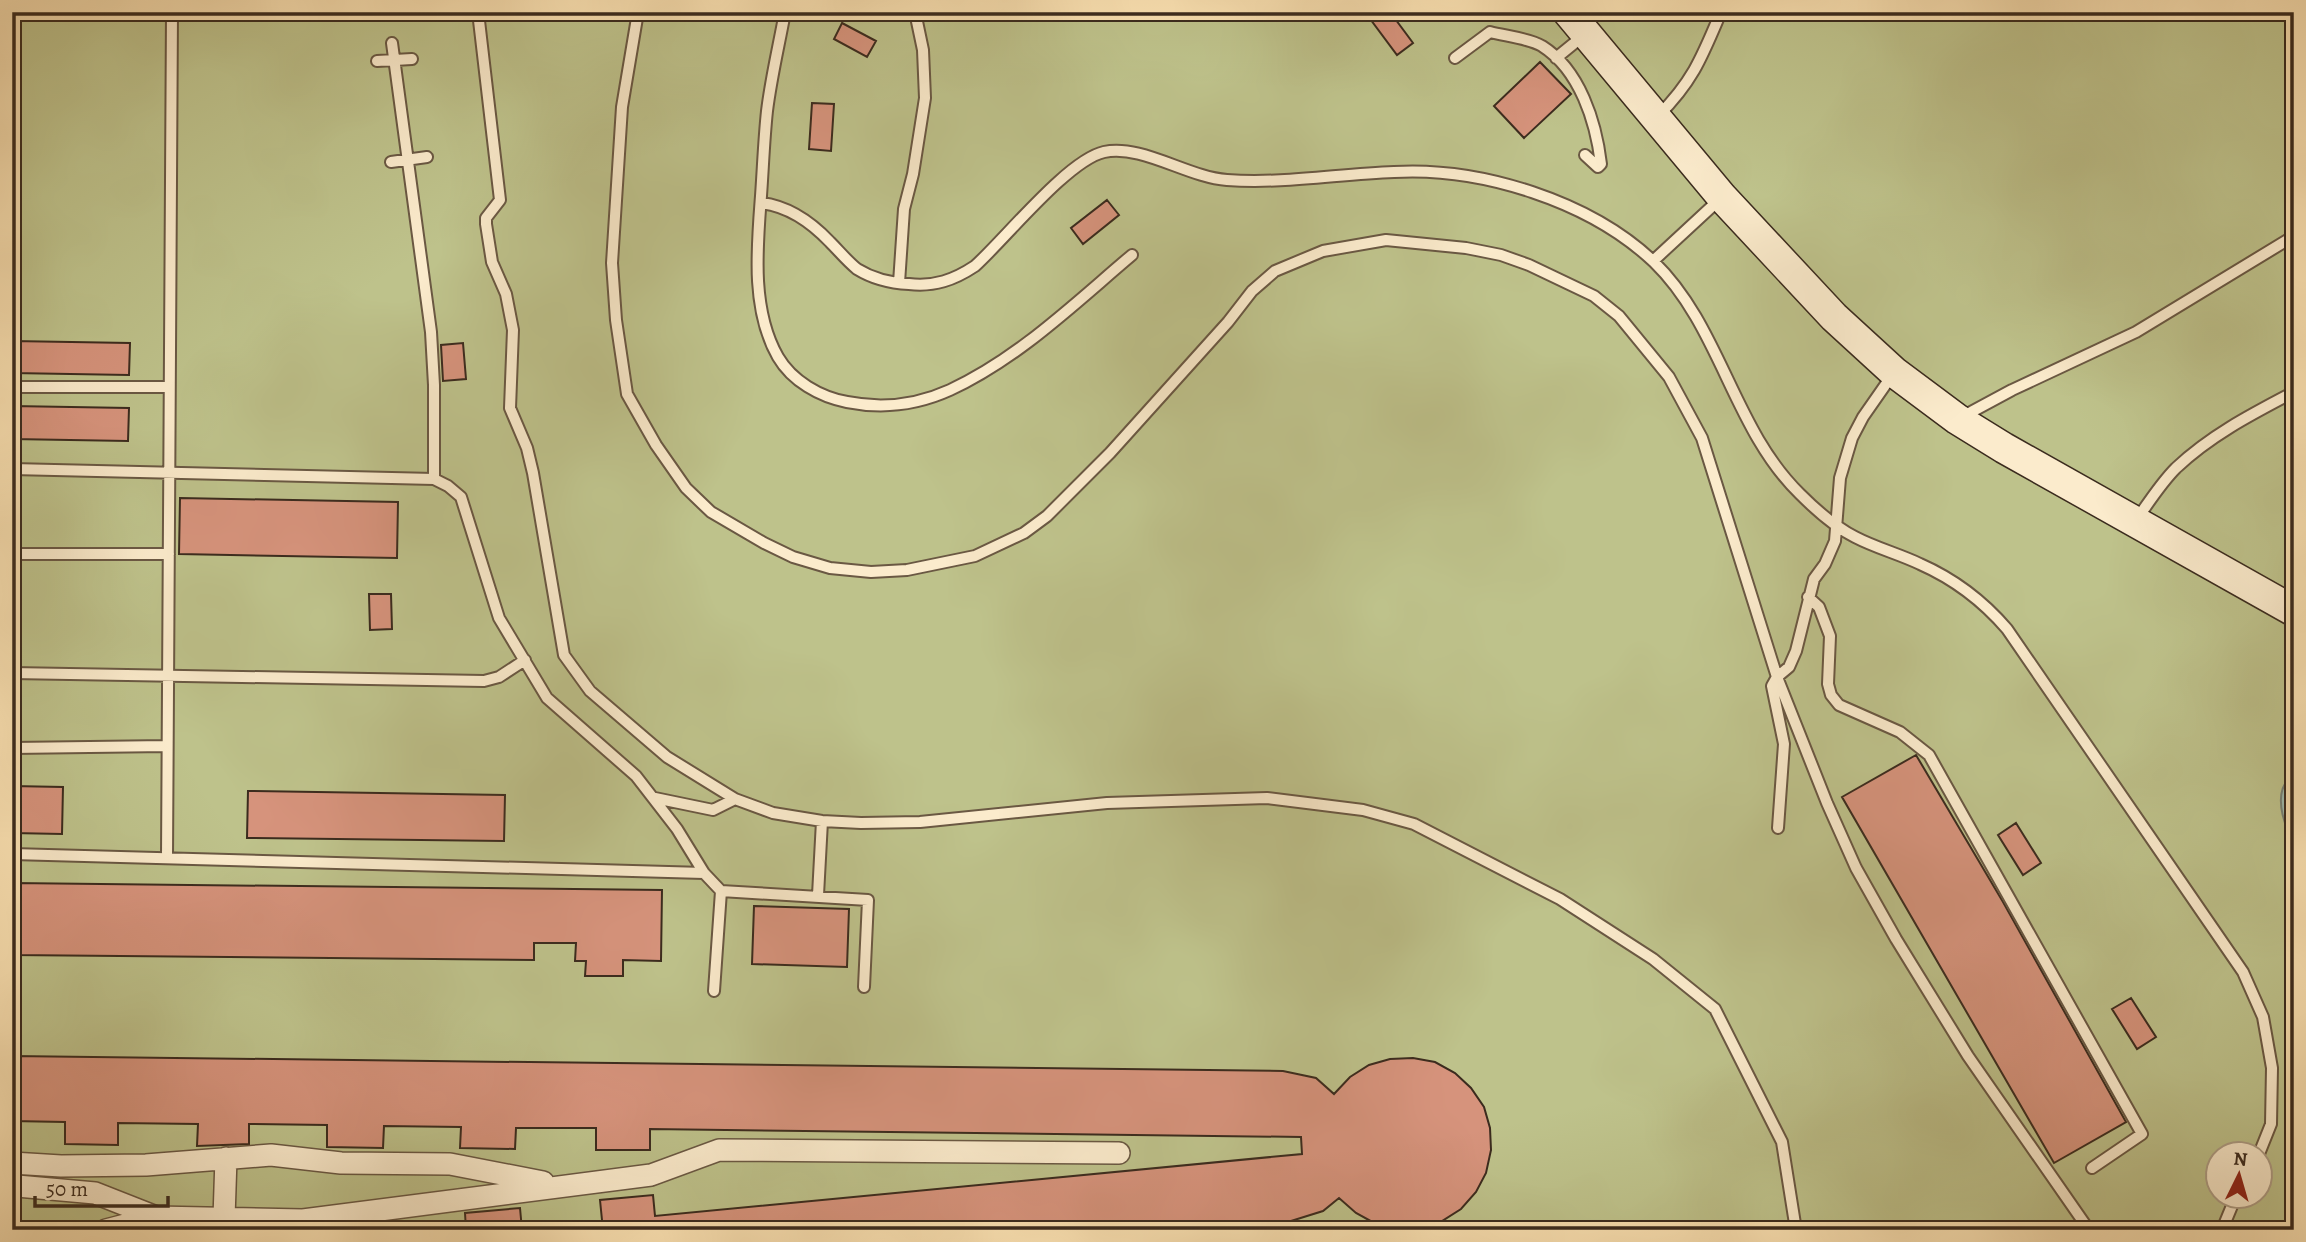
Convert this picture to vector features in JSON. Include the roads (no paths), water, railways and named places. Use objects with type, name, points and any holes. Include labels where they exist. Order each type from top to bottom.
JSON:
[{"type":"street","points":[[1577,23],[1722,197],[1834,317],[1894,372],[1958,419],[2294,611]]},
{"type":"street","points":[[106,1230],[156,1217],[303,1220],[651,1175],[719,1150],[1119,1153]]},
{"type":"street","points":[[12,1163],[61,1166],[146,1165],[271,1155],[341,1163],[450,1164],[562,1186]]},
{"type":"street","points":[[225,1218],[226,1158]]},
{"type":"street","points":[[61,1166],[76,1192]]},
{"type":"street","points":[[12,1189],[17,1186],[95,1193],[156,1217]]},
{"type":"lane","points":[[167,858],[172,12]]},
{"type":"lane","points":[[478,12],[500,200],[486,218],[486,224],[492,262],[506,294],[513,330],[510,408],[527,448],[533,473],[564,655],[590,691],[667,757],[735,799],[773,813],[822,821],[920,822],[1107,803],[1267,798],[1363,810],[1414,824],[1560,899],[1653,959],[1715,1009],[1782,1142],[1796,1230]]},
{"type":"lane","points":[[638,12],[622,107],[612,263],[616,320],[627,394],[656,445],[686,488],[711,512],[793,557],[830,568],[870,572],[907,570],[975,556],[1024,533],[1047,516],[1110,453],[1228,322],[1252,290],[1275,271],[1323,251],[1386,240],[1466,248],[1501,255],[1530,265],[1594,296],[1619,316],[1669,377],[1702,438],[1777,677],[1856,868],[1968,1056],[2089,1230]]},
{"type":"lane","points":[[785,12],[767,111],[758,275],[769,337],[778,358],[791,374],[810,388],[833,399],[863,405],[912,403],[953,389],[1030,342],[1132,255]]},
{"type":"lane","points":[[899,284],[904,209],[913,174],[925,99],[923,50],[915,12]]},
{"type":"lane","points":[[1656,118],[1694,74],[1721,12]]},
{"type":"lane","points":[[1556,58],[1577,23]]},
{"type":"lane","points":[[1455,58],[1490,32],[1540,45],[1556,58],[1575,80],[1583,97],[1601,164],[1598,167],[1585,155]]},
{"type":"lane","points":[[392,43],[433,358],[434,479]]},
{"type":"lane","points":[[377,61],[412,59]]},
{"type":"lane","points":[[761,203],[788,210],[808,222],[857,269],[886,282],[930,285],[959,277],[990,253],[1022,218],[1080,163],[1104,152],[1119,151],[1145,156],[1191,173],[1224,180],[1291,180],[1396,171],[1460,175],[1497,182],[1550,199],[1587,216],[1653,261],[1670,280],[1696,318],[1763,449],[1799,494],[1837,527],[1856,538],[1920,563],[1947,578],[1992,610],[2007,629],[2243,972],[2263,1017],[2272,1068],[2271,1124],[2265,1140]]},
{"type":"lane","points":[[391,162],[427,157]]},
{"type":"lane","points":[[1653,261],[1722,197]]},
{"type":"lane","points":[[1958,419],[2012,390],[2136,332],[2294,236]]},
{"type":"lane","points":[[1778,828],[1783,744],[1772,686],[1777,677],[1789,667],[1796,651],[1814,579],[1825,564],[1835,541],[1840,478],[1852,438],[1894,372]]},
{"type":"lane","points":[[12,387],[169,387]]},
{"type":"lane","points":[[2135,522],[2175,469],[2204,444],[2241,420],[2294,392]]},
{"type":"lane","points":[[12,469],[434,479],[449,486],[461,497],[499,618],[547,698],[636,776],[677,829],[704,873],[721,891],[868,900],[864,987]]},
{"type":"lane","points":[[12,554],[169,554]]},
{"type":"lane","points":[[1808,597],[1819,607],[1830,636],[1828,684],[1831,695],[1839,705],[1900,732],[1929,755],[2142,1134],[2092,1168]]},
{"type":"lane","points":[[12,673],[484,681],[499,677],[524,660]]},
{"type":"lane","points":[[12,748],[167,746]]},
{"type":"lane","points":[[655,798],[713,810],[735,799]]},
{"type":"lane","points":[[818,895],[822,821]]},
{"type":"lane","points":[[12,855],[704,873]]},
{"type":"lane","points":[[714,991],[721,891]]},
{"type":"lane","points":[[2222,1230],[2230,1210]]}]
